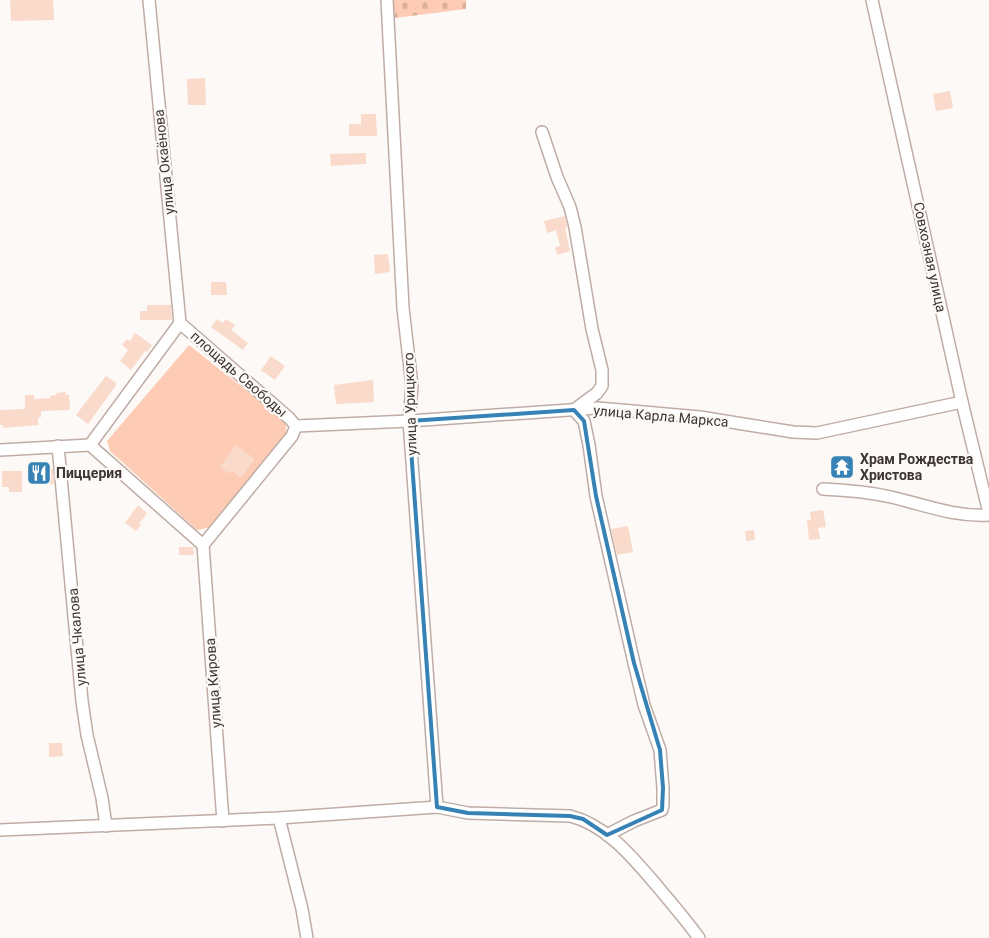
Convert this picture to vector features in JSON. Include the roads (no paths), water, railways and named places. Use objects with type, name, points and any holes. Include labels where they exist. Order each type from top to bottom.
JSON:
[{"type":"street","name":"улица Окаёнова","points":[[148,0],[180,323]]},
{"type":"street","name":"улица Урицкого","points":[[387,0],[403,308],[412,386],[409,421],[437,808]]},
{"type":"street","name":"Совхозная улица","points":[[872,0],[989,514]]},
{"type":"street","points":[[542,132],[575,227],[592,329],[602,370],[602,386],[597,393],[574,410],[584,421],[596,496],[634,663],[644,705],[660,750],[663,788],[662,810],[606,835]]},
{"type":"street","name":"площадь Свободы","points":[[90,445],[180,323],[296,426],[292,436],[204,545]]},
{"type":"street","name":"улица Карла Маркса","points":[[296,426],[409,421],[598,408],[700,417],[793,432],[817,433],[962,402]]},
{"type":"street","points":[[0,450],[90,445],[204,545]]},
{"type":"street","name":"улица Чкалова","points":[[58,446],[82,701],[87,735],[102,798],[106,826]]},
{"type":"street","points":[[823,489],[850,490],[890,497],[969,516],[989,514]]},
{"type":"street","name":"улица Кирова","points":[[204,545],[223,821]]},
{"type":"street","points":[[0,830],[223,821],[437,808],[468,813],[570,816],[583,819],[620,845],[699,938]]},
{"type":"street","points":[[279,818],[302,909],[306,938]]},
{"type":"place","name":"Храм Рождества Христова","points":[[842,467]]},
{"type":"place","name":"Пиццерия","points":[[39,473]]}]
